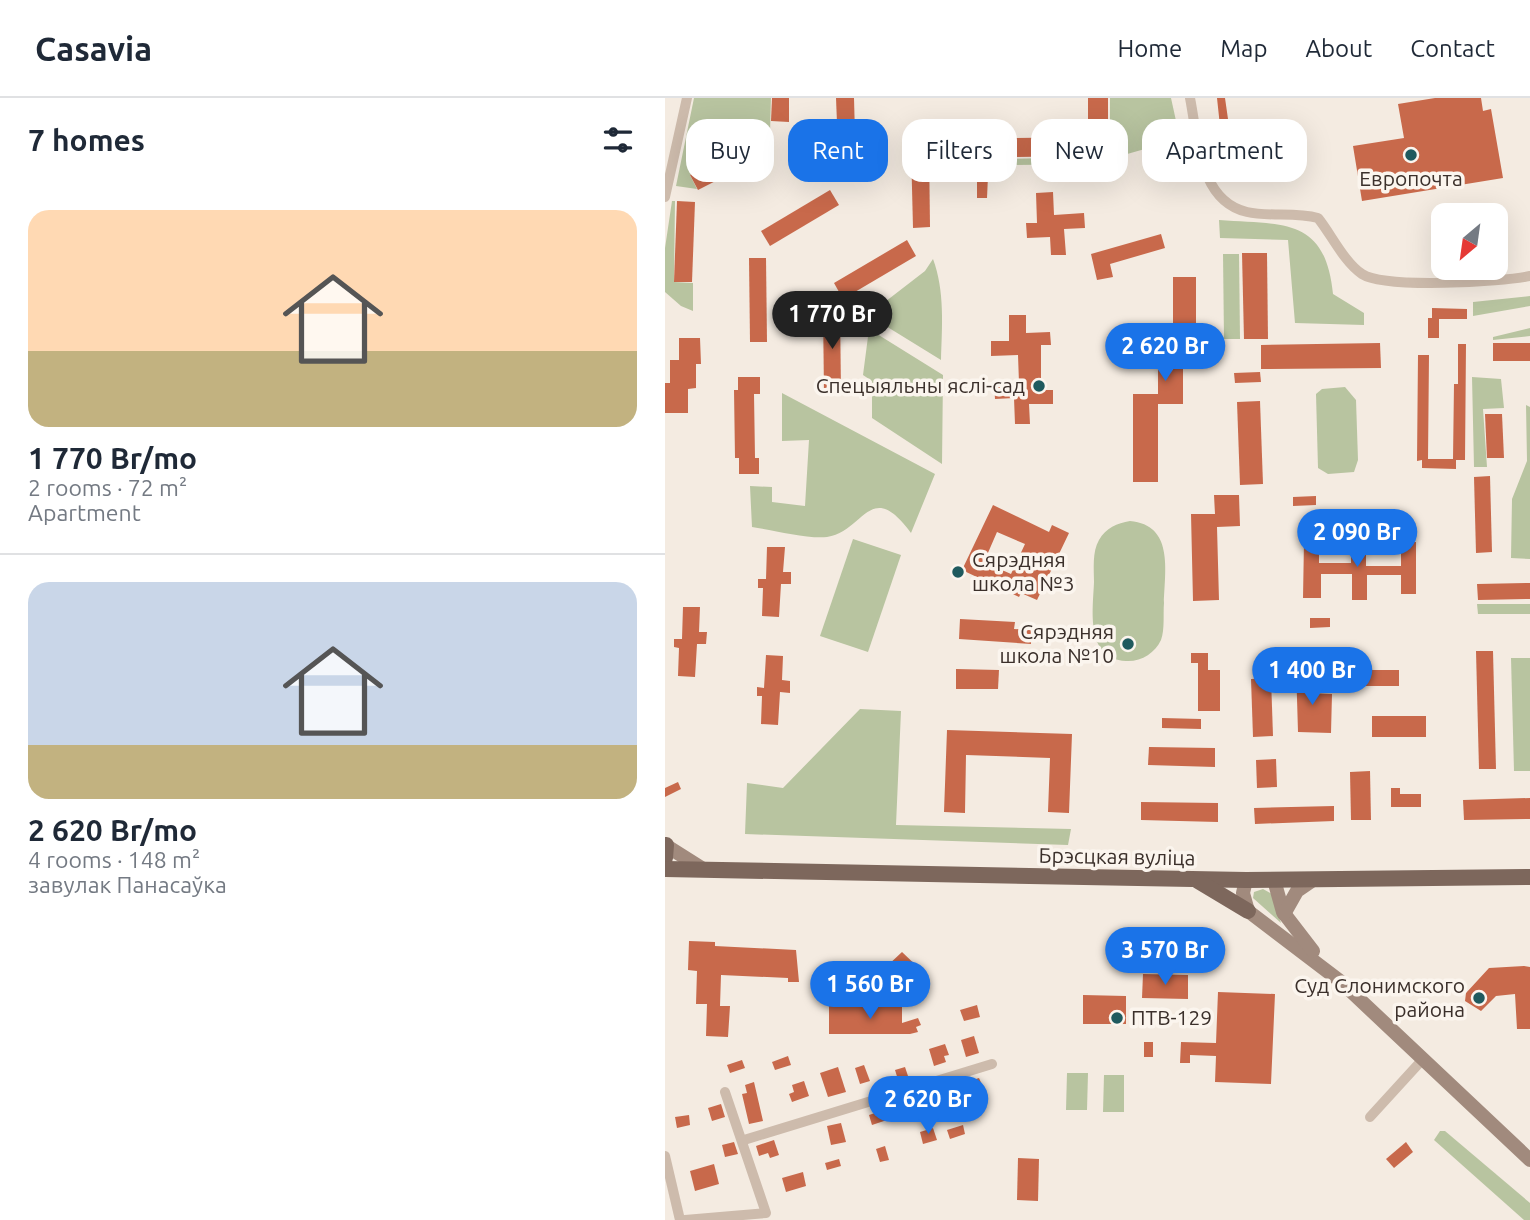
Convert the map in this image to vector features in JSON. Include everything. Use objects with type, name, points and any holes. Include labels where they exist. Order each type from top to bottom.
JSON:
[{"type":"main road","points":[[665,850],[703,869]]},
{"type":"main road","name":"Брэсцкая вуліца","points":[[665,869],[1246,880],[1530,877]]},
{"type":"main road","points":[[1196,879],[1248,911],[1340,981]]},
{"type":"main road","points":[[1246,880],[1243,892],[1248,911]]},
{"type":"main road","points":[[1274,880],[1285,914],[1294,930],[1340,981],[1530,1160]]},
{"type":"main road","points":[[1285,914],[1297,891],[1313,880]]},
{"type":"street","points":[[665,197],[687,98]]},
{"type":"street","points":[[1190,98],[1210,184],[1219,198],[1248,212],[1318,218],[1363,274],[1382,280],[1421,282],[1511,280],[1530,276]]},
{"type":"street","points":[[1370,1117],[1423,1059]]},
{"type":"street","points":[[744,1140],[992,1063]]},
{"type":"street","points":[[685,1220],[766,1213],[744,1140],[725,1092]]},
{"type":"street","points":[[665,1156],[680,1220]]},
{"type":"green space","points":[[694,98],[771,98],[770,119],[690,119]]},
{"type":"green space","points":[[1110,98],[1171,98],[1176,119],[1142,119],[1142,150],[1128,154],[1128,119],[1110,119]]},
{"type":"green space","points":[[686,137],[686,182],[694,182],[697,189],[676,186]]},
{"type":"green space","points":[[1031,158],[1031,165],[1017,165],[1017,159]]},
{"type":"green space","points":[[672,201],[675,201],[674,282],[693,283],[693,311],[681,306],[665,292],[665,248]]},
{"type":"green space","points":[[1219,220],[1281,225],[1310,238],[1321,250],[1333,294],[1364,313],[1364,325],[1295,323],[1288,240],[1220,238]]},
{"type":"green space","points":[[1223,254],[1239,254],[1240,339],[1224,339]]},
{"type":"green space","points":[[933,259],[941,296],[941,360],[868,315],[925,271]]},
{"type":"green space","points":[[1530,296],[1530,306],[1473,316],[1473,302]]},
{"type":"green space","points":[[1530,328],[1530,336],[1493,340],[1493,337]]},
{"type":"green space","points":[[869,329],[943,375],[942,464],[872,418],[872,381],[863,375]]},
{"type":"green space","points":[[1472,377],[1501,379],[1504,408],[1483,409],[1487,467],[1474,467]]},
{"type":"green space","points":[[1345,387],[1356,400],[1358,460],[1354,472],[1328,474],[1318,468],[1316,394],[1322,389]]},
{"type":"green space","points":[[782,393],[935,474],[911,533],[886,509],[876,508],[840,533],[827,537],[800,536],[752,527],[750,486],[772,487],[772,502],[805,506],[809,440],[782,441]]},
{"type":"green space","points":[[1526,405],[1530,407],[1530,559],[1511,558],[1512,499],[1527,461]]},
{"type":"green space","points":[[1130,521],[1144,524],[1154,531],[1160,540],[1164,551],[1165,577],[1161,640],[1147,656],[1126,661],[1113,658],[1104,652],[1094,631],[1094,561],[1095,550],[1105,532]]},
{"type":"green space","points":[[853,539],[901,555],[868,652],[820,636]]},
{"type":"green space","points":[[1477,604],[1530,604],[1530,614],[1478,614]]},
{"type":"green space","points":[[1511,658],[1530,658],[1530,771],[1514,771]]},
{"type":"green space","points":[[860,709],[901,711],[896,825],[1071,829],[1068,845],[745,834],[747,783],[783,788]]},
{"type":"green space","points":[[1263,889],[1272,894],[1281,923],[1253,898],[1254,892]]},
{"type":"green space","points":[[1067,1073],[1088,1073],[1087,1110],[1066,1110]]},
{"type":"green space","points":[[1104,1075],[1124,1075],[1124,1112],[1103,1112]]},
{"type":"green space","points":[[1440,1131],[1445,1131],[1530,1203],[1530,1220],[1524,1220],[1434,1140]]},
{"type":"building","points":[[772,98],[789,98],[788,122],[771,119]]},
{"type":"building","points":[[836,98],[854,98],[855,119],[837,119]]},
{"type":"building","points":[[1088,98],[1108,98],[1108,119],[1088,119]]},
{"type":"building","points":[[1217,98],[1225,98],[1228,119],[1219,119]]},
{"type":"building","points":[[1435,98],[1481,98],[1483,111],[1491,109],[1503,178],[1362,201],[1353,146],[1404,138],[1398,104]]},
{"type":"building","points":[[1017,138],[1031,138],[1031,157],[1017,157]]},
{"type":"building","points":[[694,182],[714,182],[698,190]]},
{"type":"building","points":[[912,182],[929,182],[930,227],[913,228]]},
{"type":"building","points":[[977,182],[988,182],[987,198],[977,198]]},
{"type":"building","points":[[830,190],[839,205],[770,246],[761,231]]},
{"type":"building","points":[[1053,192],[1054,215],[1084,213],[1085,228],[1064,229],[1066,255],[1051,255],[1050,237],[1027,238],[1026,223],[1037,223],[1036,193]]},
{"type":"building","points":[[677,201],[695,202],[692,282],[674,282]]},
{"type":"building","points":[[1161,234],[1165,248],[1110,264],[1113,277],[1097,280],[1091,254]]},
{"type":"building","points":[[907,240],[916,256],[843,299],[834,283]]},
{"type":"building","points":[[1242,253],[1267,253],[1268,339],[1244,339]]},
{"type":"building","points":[[749,258],[766,258],[767,342],[750,342]]},
{"type":"building","points":[[1173,277],[1196,277],[1196,359],[1183,359],[1183,404],[1158,404],[1158,482],[1133,482],[1133,394],[1158,394],[1158,370],[1173,370]]},
{"type":"building","points":[[1432,308],[1467,309],[1467,319],[1439,319],[1439,338],[1428,338],[1428,318],[1432,318]]},
{"type":"building","points":[[823,309],[840,309],[841,393],[824,393]]},
{"type":"building","points":[[1009,315],[1026,315],[1026,333],[1050,332],[1051,345],[1041,345],[1041,390],[1053,390],[1053,404],[1029,404],[1030,424],[1015,424],[1014,398],[995,399],[994,383],[1019,383],[1018,355],[991,356],[991,341],[1009,341]]},
{"type":"building","points":[[679,338],[700,338],[701,364],[696,364],[696,388],[688,389],[688,413],[665,413],[665,383],[670,383],[670,360],[679,360]]},
{"type":"building","points":[[1380,343],[1381,368],[1261,369],[1261,345]]},
{"type":"building","points":[[1493,343],[1530,343],[1530,361],[1493,361]]},
{"type":"building","points":[[1458,344],[1466,344],[1465,460],[1456,460],[1456,469],[1422,468],[1422,460],[1417,461],[1418,355],[1429,355],[1428,459],[1453,459],[1454,384],[1458,384]]},
{"type":"building","points":[[1260,372],[1261,382],[1235,383],[1234,373]]},
{"type":"building","points":[[738,377],[760,377],[760,394],[754,394],[755,458],[759,458],[759,474],[739,474],[739,458],[735,458],[734,390],[738,390]]},
{"type":"building","points":[[1260,401],[1263,484],[1240,485],[1237,402]]},
{"type":"building","points":[[1485,414],[1502,414],[1504,458],[1487,458]]},
{"type":"building","points":[[1490,476],[1492,552],[1476,553],[1474,477]]},
{"type":"building","points":[[1214,495],[1239,495],[1240,526],[1217,527],[1219,600],[1193,601],[1191,514],[1215,514]]},
{"type":"building","points":[[1316,496],[1316,505],[1293,506],[1293,497]]},
{"type":"building","points":[[993,505],[1049,532],[1052,525],[1069,533],[1037,600],[1021,593],[1019,597],[962,570]],"holes":[[[997,532],[1025,544],[1011,574],[984,562]]]},
{"type":"building","points":[[1351,538],[1366,538],[1366,566],[1401,566],[1401,542],[1416,542],[1416,594],[1401,594],[1401,575],[1367,575],[1367,600],[1352,600],[1352,574],[1321,574],[1321,598],[1303,598],[1304,541],[1319,541],[1319,563],[1351,563]]},
{"type":"building","points":[[767,547],[785,547],[783,572],[791,572],[791,584],[781,584],[779,617],[762,616],[763,588],[758,588],[758,579],[766,579]]},
{"type":"building","points":[[1530,583],[1530,599],[1478,600],[1477,584]]},
{"type":"building","points":[[683,607],[700,607],[699,632],[707,632],[706,644],[697,644],[695,677],[678,676],[679,648],[674,647],[674,639],[682,639]]},
{"type":"building","points":[[1310,618],[1330,618],[1330,627],[1310,628]]},
{"type":"building","points":[[960,619],[1015,622],[1014,629],[1031,630],[1031,644],[959,639]]},
{"type":"building","points":[[1476,651],[1493,651],[1496,769],[1479,769]]},
{"type":"building","points":[[1191,653],[1208,653],[1208,670],[1220,670],[1220,711],[1198,711],[1198,663],[1191,663]]},
{"type":"building","points":[[766,655],[783,656],[782,680],[790,681],[790,693],[780,692],[778,725],[761,724],[762,696],[757,696],[757,687],[764,688]]},
{"type":"building","points":[[1306,664],[1307,693],[1332,694],[1331,733],[1298,732],[1296,665]]},
{"type":"building","points":[[956,669],[999,670],[998,689],[956,689]]},
{"type":"building","points":[[1342,670],[1399,670],[1399,686],[1342,686]]},
{"type":"building","points":[[1271,678],[1273,736],[1253,737],[1251,679]]},
{"type":"building","points":[[1372,716],[1426,716],[1426,737],[1372,737]]},
{"type":"building","points":[[1162,718],[1201,719],[1201,729],[1162,728]]},
{"type":"building","points":[[947,730],[1072,734],[1069,813],[1048,812],[1050,758],[966,755],[965,813],[944,812]]},
{"type":"building","points":[[1149,747],[1215,748],[1215,767],[1148,765]]},
{"type":"building","points":[[1276,759],[1277,787],[1257,788],[1256,760]]},
{"type":"building","points":[[1370,771],[1371,820],[1351,820],[1350,772]]},
{"type":"building","points":[[678,782],[681,789],[665,797],[665,788]]},
{"type":"building","points":[[1391,788],[1400,788],[1400,794],[1421,794],[1421,807],[1391,807]]},
{"type":"building","points":[[1530,798],[1530,819],[1464,820],[1463,800]]},
{"type":"building","points":[[1141,802],[1218,803],[1218,822],[1141,820]]},
{"type":"building","points":[[1334,806],[1334,821],[1255,824],[1254,808]]},
{"type":"building","points":[[689,941],[715,942],[715,946],[796,950],[799,982],[788,982],[788,978],[721,975],[720,1006],[730,1006],[728,1037],[706,1036],[707,1004],[696,1004],[697,971],[688,970]]},
{"type":"building","points":[[902,952],[923,972],[910,988],[885,983],[877,989],[870,982]]},
{"type":"building","name":"Суд Слонимского района","points":[[1530,967],[1530,1029],[1517,1029],[1515,994],[1496,996],[1481,1011],[1465,1001],[1466,993],[1489,968]]},
{"type":"building","points":[[1143,974],[1188,975],[1188,999],[1142,998]]},
{"type":"building","points":[[1218,992],[1275,994],[1271,1084],[1215,1082],[1216,1056],[1190,1055],[1190,1063],[1180,1063],[1181,1042],[1216,1043]]},
{"type":"building","points":[[1083,995],[1126,996],[1126,1024],[1083,1024]]},
{"type":"building","points":[[977,1005],[980,1017],[964,1021],[960,1010]]},
{"type":"building","points":[[829,1006],[902,1006],[902,1023],[918,1018],[921,1025],[916,1027],[918,1032],[910,1034],[829,1034]]},
{"type":"building","points":[[974,1036],[979,1053],[966,1057],[961,1040]]},
{"type":"building","points":[[1144,1042],[1153,1042],[1153,1057],[1144,1057]]},
{"type":"building","points":[[945,1044],[949,1055],[944,1056],[946,1062],[934,1066],[929,1049]]},
{"type":"building","points":[[788,1056],[791,1065],[775,1070],[772,1062]]},
{"type":"building","points":[[742,1060],[745,1068],[730,1073],[727,1065]]},
{"type":"building","points":[[864,1065],[870,1081],[860,1084],[855,1068]]},
{"type":"building","points":[[838,1067],[846,1092],[828,1097],[820,1073]]},
{"type":"building","points":[[905,1067],[909,1079],[899,1083],[895,1070]]},
{"type":"building","points":[[979,1078],[983,1087],[955,1096],[957,1101],[943,1107],[937,1092]]},
{"type":"building","points":[[804,1081],[809,1096],[792,1102],[789,1094],[794,1092],[792,1085]]},
{"type":"building","points":[[754,1082],[763,1121],[749,1124],[742,1094],[747,1093],[745,1085]]},
{"type":"building","points":[[921,1096],[927,1114],[906,1120],[901,1102]]},
{"type":"building","points":[[721,1104],[725,1117],[712,1121],[708,1108]]},
{"type":"building","points":[[887,1109],[890,1119],[872,1125],[869,1115]]},
{"type":"building","points":[[689,1115],[690,1125],[677,1128],[675,1117]]},
{"type":"building","points":[[841,1123],[846,1142],[831,1145],[827,1126]]},
{"type":"building","points":[[963,1125],[965,1134],[950,1139],[947,1130]]},
{"type":"building","points":[[933,1128],[937,1140],[923,1144],[920,1132]]},
{"type":"building","points":[[774,1140],[779,1155],[770,1158],[768,1153],[759,1156],[756,1146]]},
{"type":"building","points":[[734,1142],[738,1154],[725,1157],[722,1145]]},
{"type":"building","points":[[1406,1142],[1413,1152],[1394,1168],[1386,1159]]},
{"type":"building","points":[[885,1146],[889,1160],[880,1162],[876,1149]]},
{"type":"building","points":[[1018,1158],[1039,1159],[1038,1201],[1017,1200]]},
{"type":"building","points":[[839,1159],[841,1166],[827,1170],[825,1163]]},
{"type":"building","points":[[714,1164],[719,1184],[695,1191],[690,1171]]},
{"type":"building","points":[[803,1172],[806,1186],[786,1192],[782,1178]]},
{"type":"place","name":"Европочта","points":[[1411,155]]},
{"type":"place","name":"Спецыяльны яслі-сад","points":[[1039,386]]},
{"type":"place","name":"Сярэдняя школа №3","points":[[958,572]]},
{"type":"place","name":"Сярэдняя школа №10","points":[[1128,644]]},
{"type":"place","name":"Суд Слонимского района","points":[[1479,998]]},
{"type":"place","name":"ПТВ-129","points":[[1117,1018]]}]
